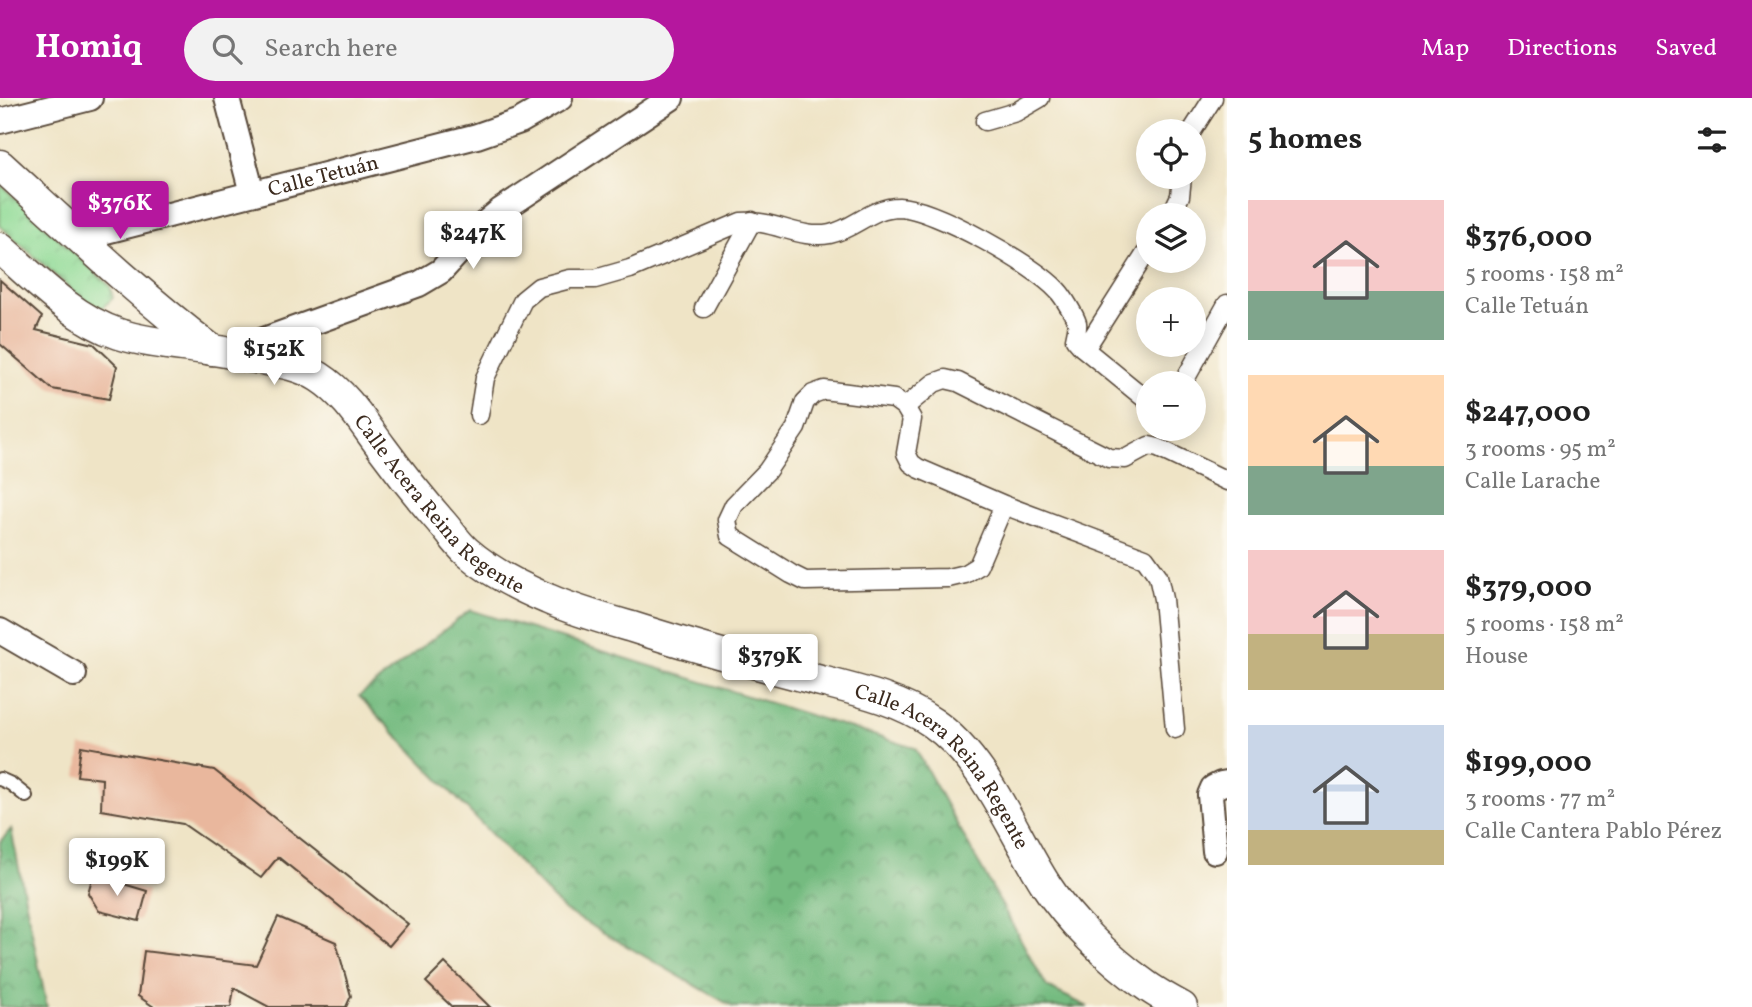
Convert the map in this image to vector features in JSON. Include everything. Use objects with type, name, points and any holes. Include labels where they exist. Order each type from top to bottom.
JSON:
[{"type":"street","points":[[0,121],[90,98]]},
{"type":"street","points":[[227,98],[252,193]]},
{"type":"street","name":"Calle Tetuán","points":[[79,238],[477,136],[520,121],[560,98]]},
{"type":"street","points":[[0,165],[169,317],[220,351],[419,284],[441,271],[483,225],[500,211],[671,98]]},
{"type":"street","points":[[985,121],[1016,112],[1040,98]]},
{"type":"street","points":[[1200,119],[1213,98]]},
{"type":"street","points":[[479,415],[485,378],[523,300],[538,287],[570,279],[595,279],[629,269],[741,222],[762,222],[807,235],[831,234],[883,209],[901,207],[934,216],[990,244],[1042,275],[1060,292],[1077,323],[1075,339],[1136,391]]},
{"type":"street","points":[[704,309],[752,221]]},
{"type":"street","name":"Calle Acera Reina Regente","points":[[0,248],[62,302],[88,320],[117,333],[147,341],[299,366],[318,376],[349,402],[410,486],[465,550],[511,582],[550,600],[697,648],[866,694],[904,707],[932,722],[955,741],[988,784],[1049,890],[1074,920],[1103,950],[1144,984],[1182,1007]]},
{"type":"street","points":[[1082,347],[1087,346],[1136,269]]},
{"type":"street","points":[[1190,371],[1227,304]]},
{"type":"street","points":[[905,407],[934,383],[945,379],[958,382],[1109,458],[1125,459],[1149,446],[1152,441]]},
{"type":"street","points":[[1003,505],[978,566],[965,574],[948,578],[805,582],[730,536],[727,520],[734,506],[766,471],[796,428],[805,402],[813,394],[824,390],[894,399],[905,407],[912,419],[906,453],[911,463],[918,468],[1003,505],[1145,558],[1158,576],[1163,599],[1175,729]]},
{"type":"street","points":[[1149,446],[1227,481]]},
{"type":"street","points":[[0,632],[74,674]]},
{"type":"street","points":[[1215,851],[1210,795],[1213,788],[1227,783]]},
{"type":"lane","points":[[0,779],[26,796]]},
{"type":"green space","points":[[0,184],[110,286],[113,298],[102,308],[91,307],[0,226]]},
{"type":"green space","points":[[470,610],[915,748],[1047,987],[1088,1007],[733,1007],[564,910],[359,696]]},
{"type":"green space","points":[[11,829],[47,1007],[0,1007],[0,842]]},
{"type":"building","points":[[0,280],[42,317],[36,330],[94,344],[117,366],[109,399],[52,389],[0,344]]},
{"type":"building","points":[[81,746],[214,770],[408,924],[389,946],[278,857],[261,878],[183,824],[101,810],[102,779],[77,776]]},
{"type":"building","points":[[93,875],[147,891],[139,921],[99,911],[88,893]]},
{"type":"building","points":[[278,917],[336,942],[351,996],[346,1007],[269,1007],[234,988],[231,1007],[154,1007],[138,996],[144,951],[256,965]]},
{"type":"building","points":[[445,963],[490,1007],[452,1007],[426,982]]}]
